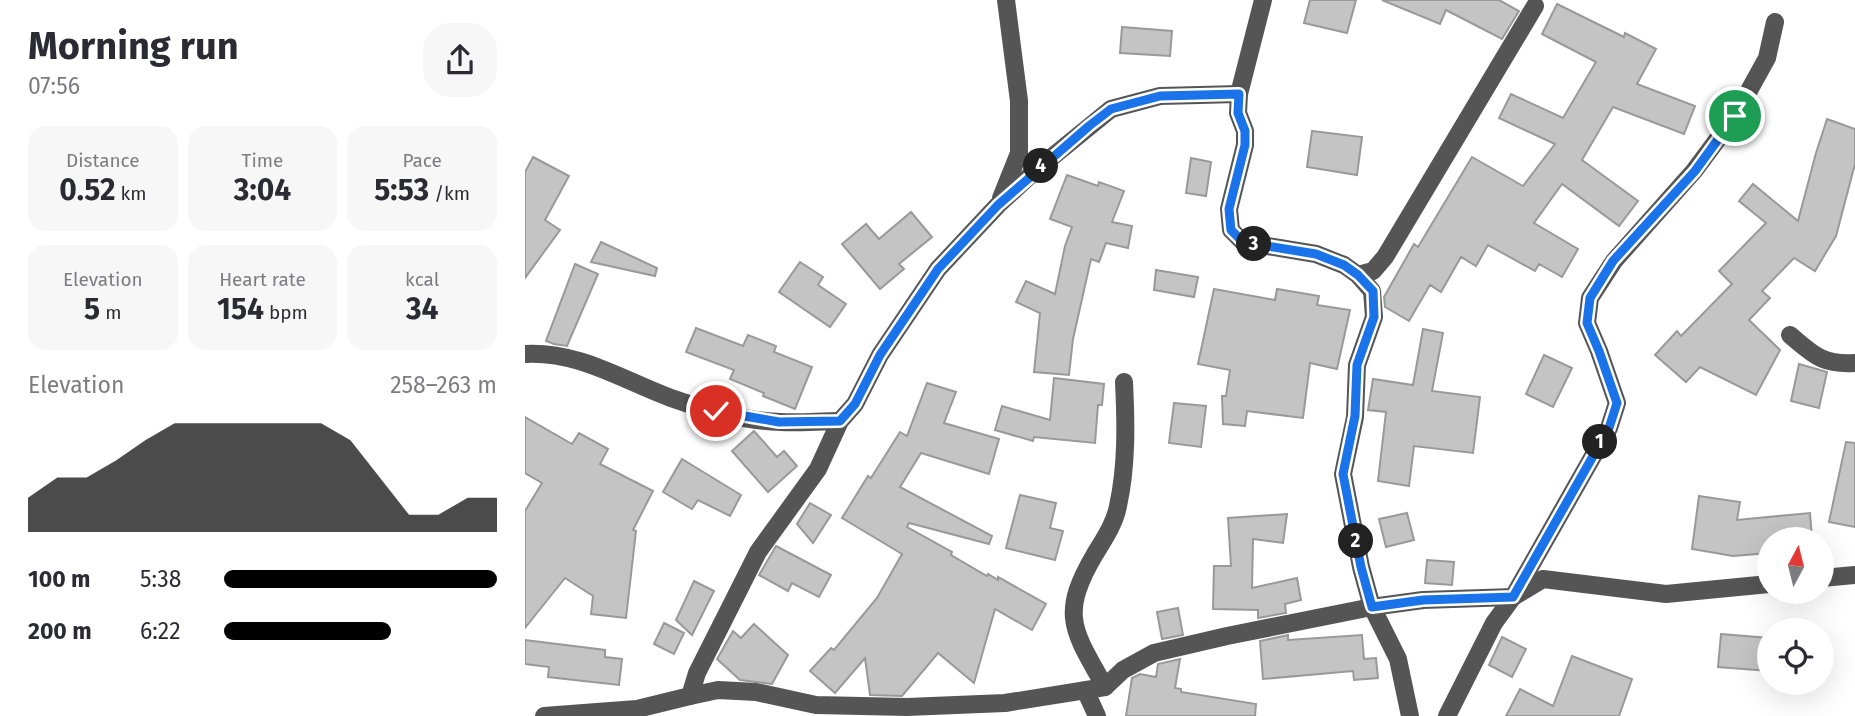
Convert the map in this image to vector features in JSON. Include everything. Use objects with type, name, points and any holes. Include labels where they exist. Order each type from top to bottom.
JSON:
[{"type":"street","points":[[998,205],[1019,153],[1019,101],[1006,0]]},
{"type":"street","points":[[1263,0],[1239,94],[1238,113],[1245,131],[1245,145],[1229,209],[1231,230],[1243,242],[1316,254],[1344,265],[1373,291],[1374,317],[1357,365],[1355,416],[1343,474],[1361,567],[1372,607],[1398,659],[1409,716]]},
{"type":"street","points":[[1358,275],[1373,271],[1385,257],[1535,6]]},
{"type":"street","points":[[1447,716],[1494,623],[1513,597],[1609,428],[1617,403],[1587,323],[1590,298],[1613,261],[1695,171],[1735,116],[1767,58],[1775,22]]},
{"type":"street","points":[[690,696],[697,673],[758,552],[818,469],[840,421],[855,404],[880,355],[938,269],[998,205],[1046,161],[1111,109],[1160,96],[1239,94]]},
{"type":"street","points":[[1790,335],[1816,357],[1831,364],[1855,363]]},
{"type":"street","points":[[525,354],[569,356],[672,398],[716,411],[779,422],[840,421]]},
{"type":"street","points":[[1105,687],[1083,648],[1073,622],[1075,597],[1083,575],[1114,521],[1118,506],[1126,435],[1124,382]]},
{"type":"street","points":[[1834,577],[1855,575]]},
{"type":"street","points":[[544,716],[637,709],[718,690],[816,705],[907,708],[1005,703],[1105,687],[1123,670],[1154,653],[1372,607],[1423,600],[1513,597],[1543,579],[1667,594],[1757,584]]},
{"type":"street","points":[[1086,691],[1097,716]]},
{"type":"building","points":[[1310,0],[1356,0],[1347,33],[1304,23]]},
{"type":"building","points":[[1382,0],[1499,0],[1519,11],[1502,39],[1446,10],[1440,24]]},
{"type":"building","points":[[1557,4],[1624,37],[1625,33],[1656,49],[1637,84],[1695,106],[1684,134],[1613,107],[1582,160],[1638,201],[1619,226],[1562,184],[1534,223],[1578,249],[1562,277],[1539,264],[1535,271],[1488,245],[1476,266],[1461,257],[1441,292],[1430,285],[1409,321],[1385,307],[1384,297],[1414,244],[1418,247],[1472,157],[1523,186],[1555,144],[1499,118],[1511,94],[1563,118],[1596,62],[1542,34]]},
{"type":"building","points":[[1122,27],[1172,31],[1170,56],[1120,53]]},
{"type":"building","points":[[1827,119],[1855,129],[1855,164],[1836,236],[1815,271],[1794,258],[1762,291],[1770,298],[1749,320],[1780,350],[1756,395],[1700,367],[1686,382],[1655,355],[1677,331],[1681,336],[1732,284],[1719,271],[1766,223],[1739,201],[1753,184],[1798,221]]},
{"type":"building","points":[[1312,131],[1362,137],[1357,175],[1307,167]]},
{"type":"building","points":[[533,157],[569,176],[545,220],[560,230],[525,278],[525,172]]},
{"type":"building","points":[[1191,158],[1211,162],[1206,196],[1186,193]]},
{"type":"building","points":[[1067,175],[1098,186],[1099,182],[1124,191],[1112,222],[1132,226],[1128,248],[1106,243],[1099,262],[1091,259],[1073,339],[1069,375],[1034,372],[1040,313],[1016,302],[1026,281],[1055,294],[1065,246],[1072,227],[1050,219]]},
{"type":"building","points":[[911,212],[932,237],[899,264],[904,269],[880,289],[842,244],[866,224],[879,239]]},
{"type":"building","points":[[601,242],[657,268],[655,276],[591,262]]},
{"type":"building","points":[[800,262],[823,277],[818,285],[846,304],[830,327],[779,292]]},
{"type":"building","points":[[575,264],[598,274],[567,346],[554,344],[546,341]]},
{"type":"building","points":[[1156,270],[1198,277],[1194,297],[1154,290]]},
{"type":"building","points":[[1214,289],[1275,300],[1277,289],[1319,296],[1317,305],[1350,310],[1337,369],[1310,363],[1303,418],[1247,411],[1245,426],[1223,424],[1222,396],[1226,396],[1230,370],[1198,364]]},
{"type":"building","points":[[696,328],[743,346],[748,335],[776,346],[774,352],[812,367],[795,409],[730,379],[734,370],[686,352]]},
{"type":"building","points":[[1423,329],[1443,333],[1432,391],[1480,397],[1473,453],[1414,446],[1409,486],[1378,481],[1386,412],[1368,410],[1373,379],[1413,385]]},
{"type":"building","points":[[1544,355],[1572,368],[1553,407],[1526,394]]},
{"type":"building","points":[[1799,364],[1827,372],[1819,408],[1791,401]]},
{"type":"building","points":[[1054,378],[1104,384],[1102,405],[1098,405],[1095,443],[1034,437],[1033,441],[995,430],[1002,406],[1050,420]]},
{"type":"building","points":[[927,383],[956,392],[944,423],[999,439],[989,474],[921,453],[900,487],[992,536],[989,544],[909,523],[907,527],[952,552],[951,555],[987,576],[988,574],[998,580],[998,577],[1046,604],[1032,630],[995,609],[974,683],[938,653],[902,696],[870,695],[865,658],[835,693],[810,671],[831,648],[834,650],[877,598],[902,554],[842,518],[900,432],[907,436]]},
{"type":"building","points":[[1174,403],[1206,406],[1201,447],[1169,443]]},
{"type":"building","points":[[525,417],[572,444],[579,433],[608,449],[600,464],[653,491],[633,530],[636,531],[626,618],[591,614],[593,596],[565,578],[525,628],[525,511],[542,483],[525,473]]},
{"type":"building","points":[[754,431],[777,457],[784,451],[797,466],[768,492],[732,451]]},
{"type":"building","points":[[1846,442],[1855,443],[1855,527],[1829,522]]},
{"type":"building","points":[[682,459],[741,495],[730,516],[698,500],[692,509],[663,492]]},
{"type":"building","points":[[1020,495],[1056,503],[1050,528],[1063,531],[1055,560],[1006,548]]},
{"type":"building","points":[[1699,496],[1740,502],[1737,520],[1810,513],[1811,527],[1757,527],[1757,554],[1733,556],[1692,549]]},
{"type":"building","points":[[810,503],[831,515],[813,543],[797,524]]},
{"type":"building","points":[[1407,513],[1414,540],[1386,547],[1379,519]]},
{"type":"building","points":[[1287,514],[1283,543],[1253,539],[1252,588],[1297,578],[1301,600],[1285,604],[1286,613],[1258,618],[1258,610],[1213,609],[1214,566],[1231,566],[1228,518]]},
{"type":"building","points":[[776,546],[831,575],[819,597],[792,583],[788,591],[759,575]]},
{"type":"building","points":[[1427,560],[1454,562],[1452,585],[1425,583]]},
{"type":"building","points":[[694,581],[714,591],[692,635],[676,620]]},
{"type":"building","points":[[1178,608],[1183,635],[1162,639],[1157,612]]},
{"type":"building","points":[[664,623],[684,633],[674,654],[654,644]]},
{"type":"building","points":[[754,624],[788,655],[772,684],[740,680],[717,659],[733,631],[741,638]]},
{"type":"building","points":[[1721,634],[1757,637],[1757,670],[1718,667]]},
{"type":"building","points":[[1288,635],[1288,640],[1362,635],[1364,659],[1376,658],[1378,678],[1354,680],[1353,671],[1263,679],[1260,641]]},
{"type":"building","points":[[1502,637],[1526,649],[1512,677],[1489,665]]},
{"type":"building","points":[[525,640],[605,650],[605,657],[622,659],[619,685],[548,677],[549,667],[525,664]]},
{"type":"building","points":[[1572,656],[1632,679],[1619,716],[1506,716],[1520,689],[1553,706]]},
{"type":"building","points":[[1180,659],[1175,688],[1181,689],[1181,692],[1256,704],[1255,716],[1126,716],[1132,678],[1140,674],[1156,677],[1158,664]]},
{"type":"route","points":[[716,411],[779,422],[840,421],[855,404],[880,355],[938,269],[998,205],[1089,126],[1111,109],[1160,96],[1239,94],[1238,113],[1245,131],[1245,145],[1229,209],[1231,230],[1243,242],[1316,254],[1344,265],[1373,291],[1374,317],[1357,365],[1355,416],[1343,474],[1361,567],[1372,607],[1423,600],[1513,597],[1609,428],[1617,403],[1587,323],[1590,298],[1613,261],[1695,171],[1735,116]]}]
